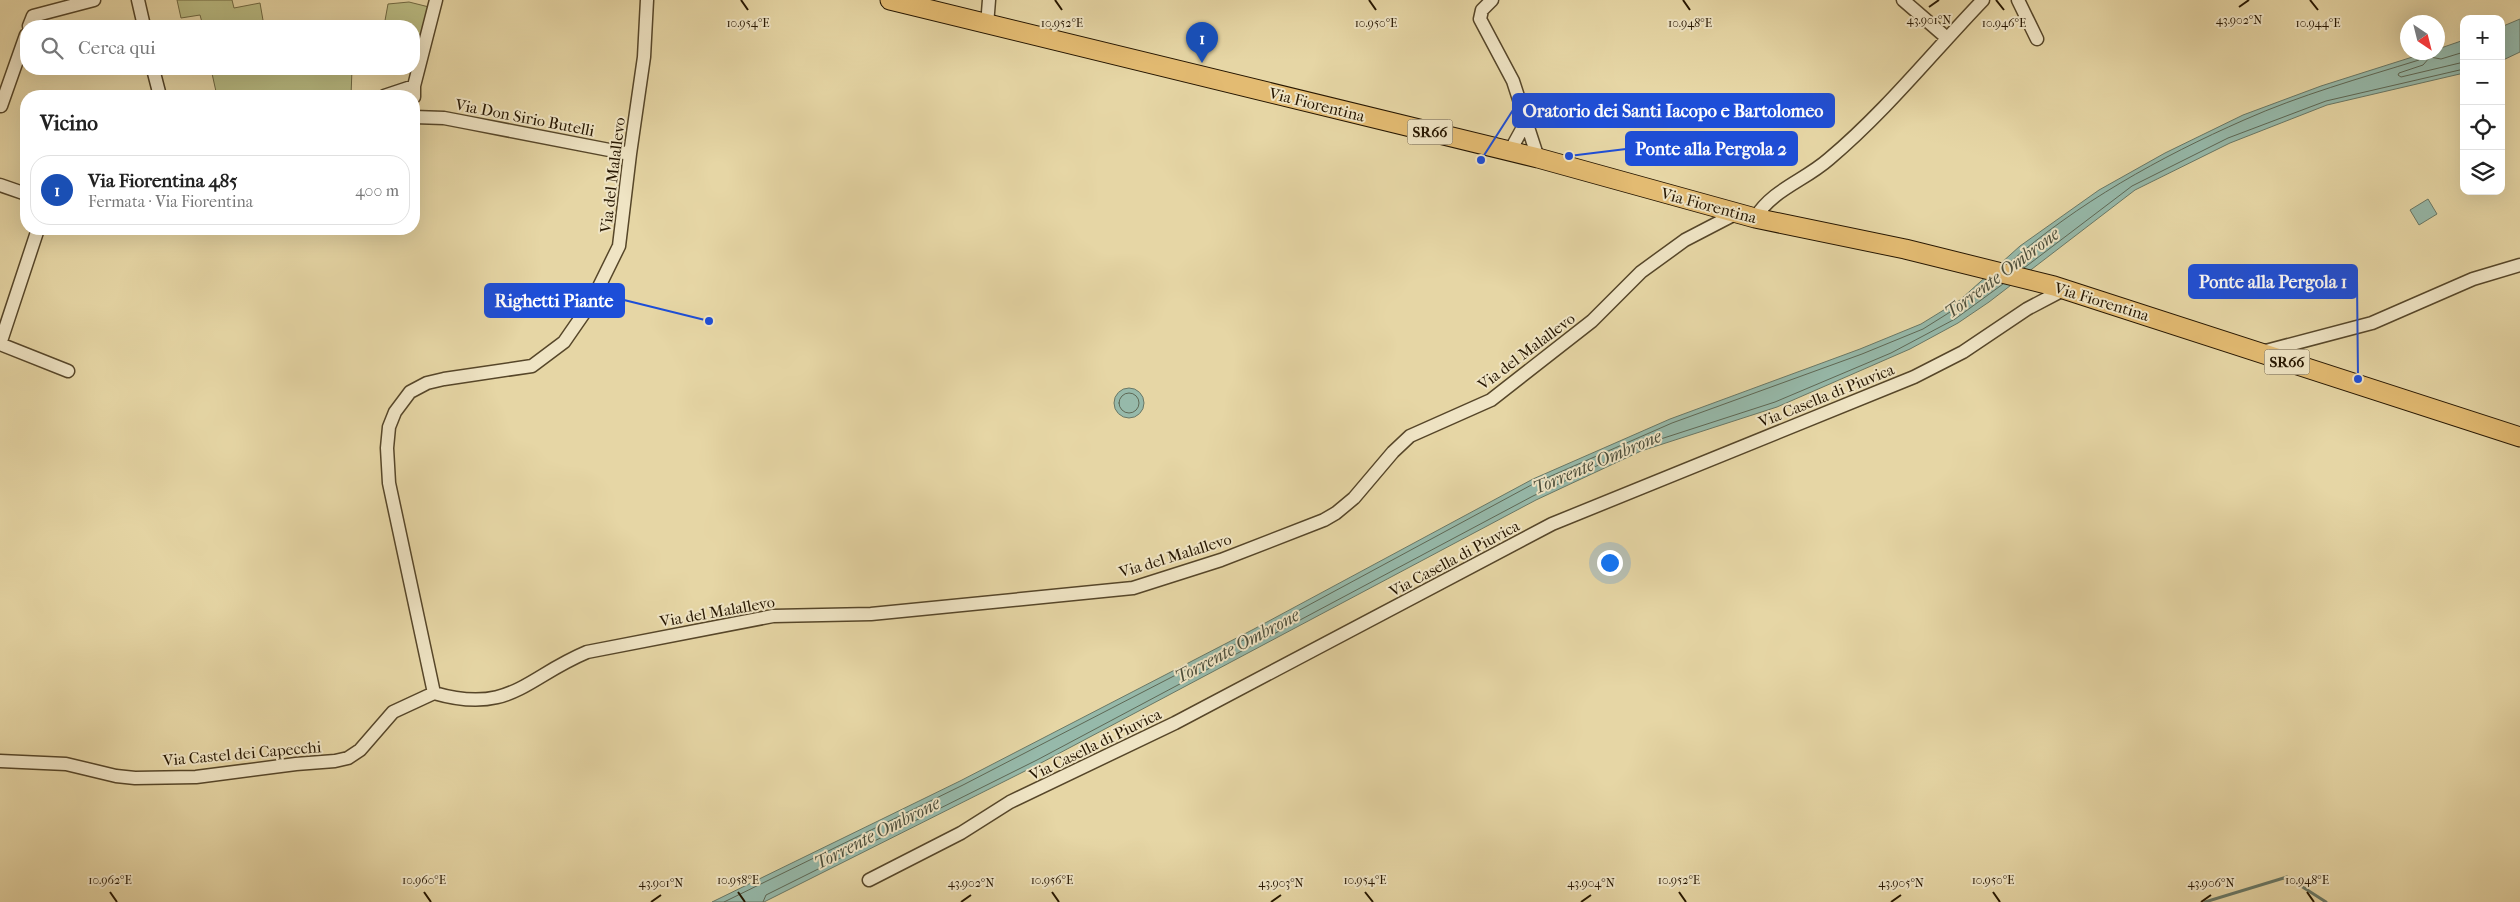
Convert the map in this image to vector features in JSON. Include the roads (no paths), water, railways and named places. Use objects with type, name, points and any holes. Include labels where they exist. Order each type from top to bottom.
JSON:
[{"type":"main road","name":"Via Fiorentina","points":[[890,0],[1538,158],[1755,218],[1970,264],[2059,288],[2520,437]]},
{"type":"street","points":[[31,20],[33,16],[94,0]]},
{"type":"street","points":[[138,0],[143,20]]},
{"type":"street","points":[[420,67],[436,0]]},
{"type":"street","name":"Via del Malallevo","points":[[647,0],[644,57],[619,246],[591,302],[564,342],[532,366],[444,379],[418,387],[402,399],[389,427],[387,448],[389,483],[434,693],[456,699],[490,700],[512,693],[534,682],[564,662],[587,652],[773,616],[871,614],[1133,588],[1221,560],[1324,520],[1336,513],[1354,498],[1392,452],[1410,436],[1491,400],[1592,321],[1640,272],[1685,240],[1737,213]]},
{"type":"street","points":[[987,25],[989,0]]},
{"type":"street","points":[[1492,0],[1482,10],[1480,19],[1513,81],[1538,158]]},
{"type":"street","points":[[1903,0],[1947,38]]},
{"type":"street","points":[[1755,218],[1764,204],[1776,194],[1828,161],[1882,111],[1983,0]]},
{"type":"street","points":[[2018,0],[2036,39]]},
{"type":"street","points":[[1,106],[20,52]]},
{"type":"street","points":[[155,75],[158,90]]},
{"type":"street","points":[[414,90],[418,75]]},
{"type":"street","name":"Via Don Sirio Butelli","points":[[420,118],[462,121],[630,154]]},
{"type":"street","points":[[1510,151],[1527,120]]},
{"type":"street","points":[[0,185],[20,192]]},
{"type":"street","points":[[36,235],[0,344],[68,371]]},
{"type":"street","points":[[2258,353],[2372,323],[2473,279],[2520,265]]},
{"type":"street","name":"Via Casella di Piuvica","points":[[869,880],[960,833],[1010,802],[1175,723],[1552,524],[1914,377],[1963,352],[2059,288]]},
{"type":"street","name":"Via Castel dei Capecchi","points":[[0,762],[66,764],[116,776],[135,778],[196,777],[335,761],[348,758],[360,750],[393,712],[434,693]]},
{"type":"water","points":[[2520,19],[2520,52],[2505,59],[2505,25]]},
{"type":"water","name":"Torrente Ombrone","points":[[2460,41],[2460,74],[2327,105],[2230,143],[2135,190],[1989,302],[1958,323],[1910,349],[1777,407],[1641,451],[1536,500],[1039,764],[764,902],[712,902],[960,781],[1254,629],[1533,479],[1670,419],[1860,349],[1921,324],[1960,300],[2020,246],[2099,190],[2165,153],[2243,115],[2321,86],[2403,60],[2445,60],[2445,47]]},
{"type":"water","points":[[2428,199],[2437,214],[2419,225],[2410,210]]},
{"type":"water","points":[[1129,388],[1140,392],[1144,403],[1140,414],[1129,418],[1118,414],[1114,403],[1118,392]]},
{"type":"waterway","points":[[2205,902],[2287,877],[2326,902]]},
{"type":"place","name":"Via Fiorentina 485","points":[[1202,63]]},
{"type":"place","name":"Ponte alla Pergola 2","points":[[1569,156]]},
{"type":"place","name":"Oratorio dei Santi Iacopo e Bartolomeo","points":[[1481,160]]},
{"type":"place","name":"Righetti Piante","points":[[709,321]]},
{"type":"place","name":"Ponte alla Pergola 1","points":[[2358,379]]}]
